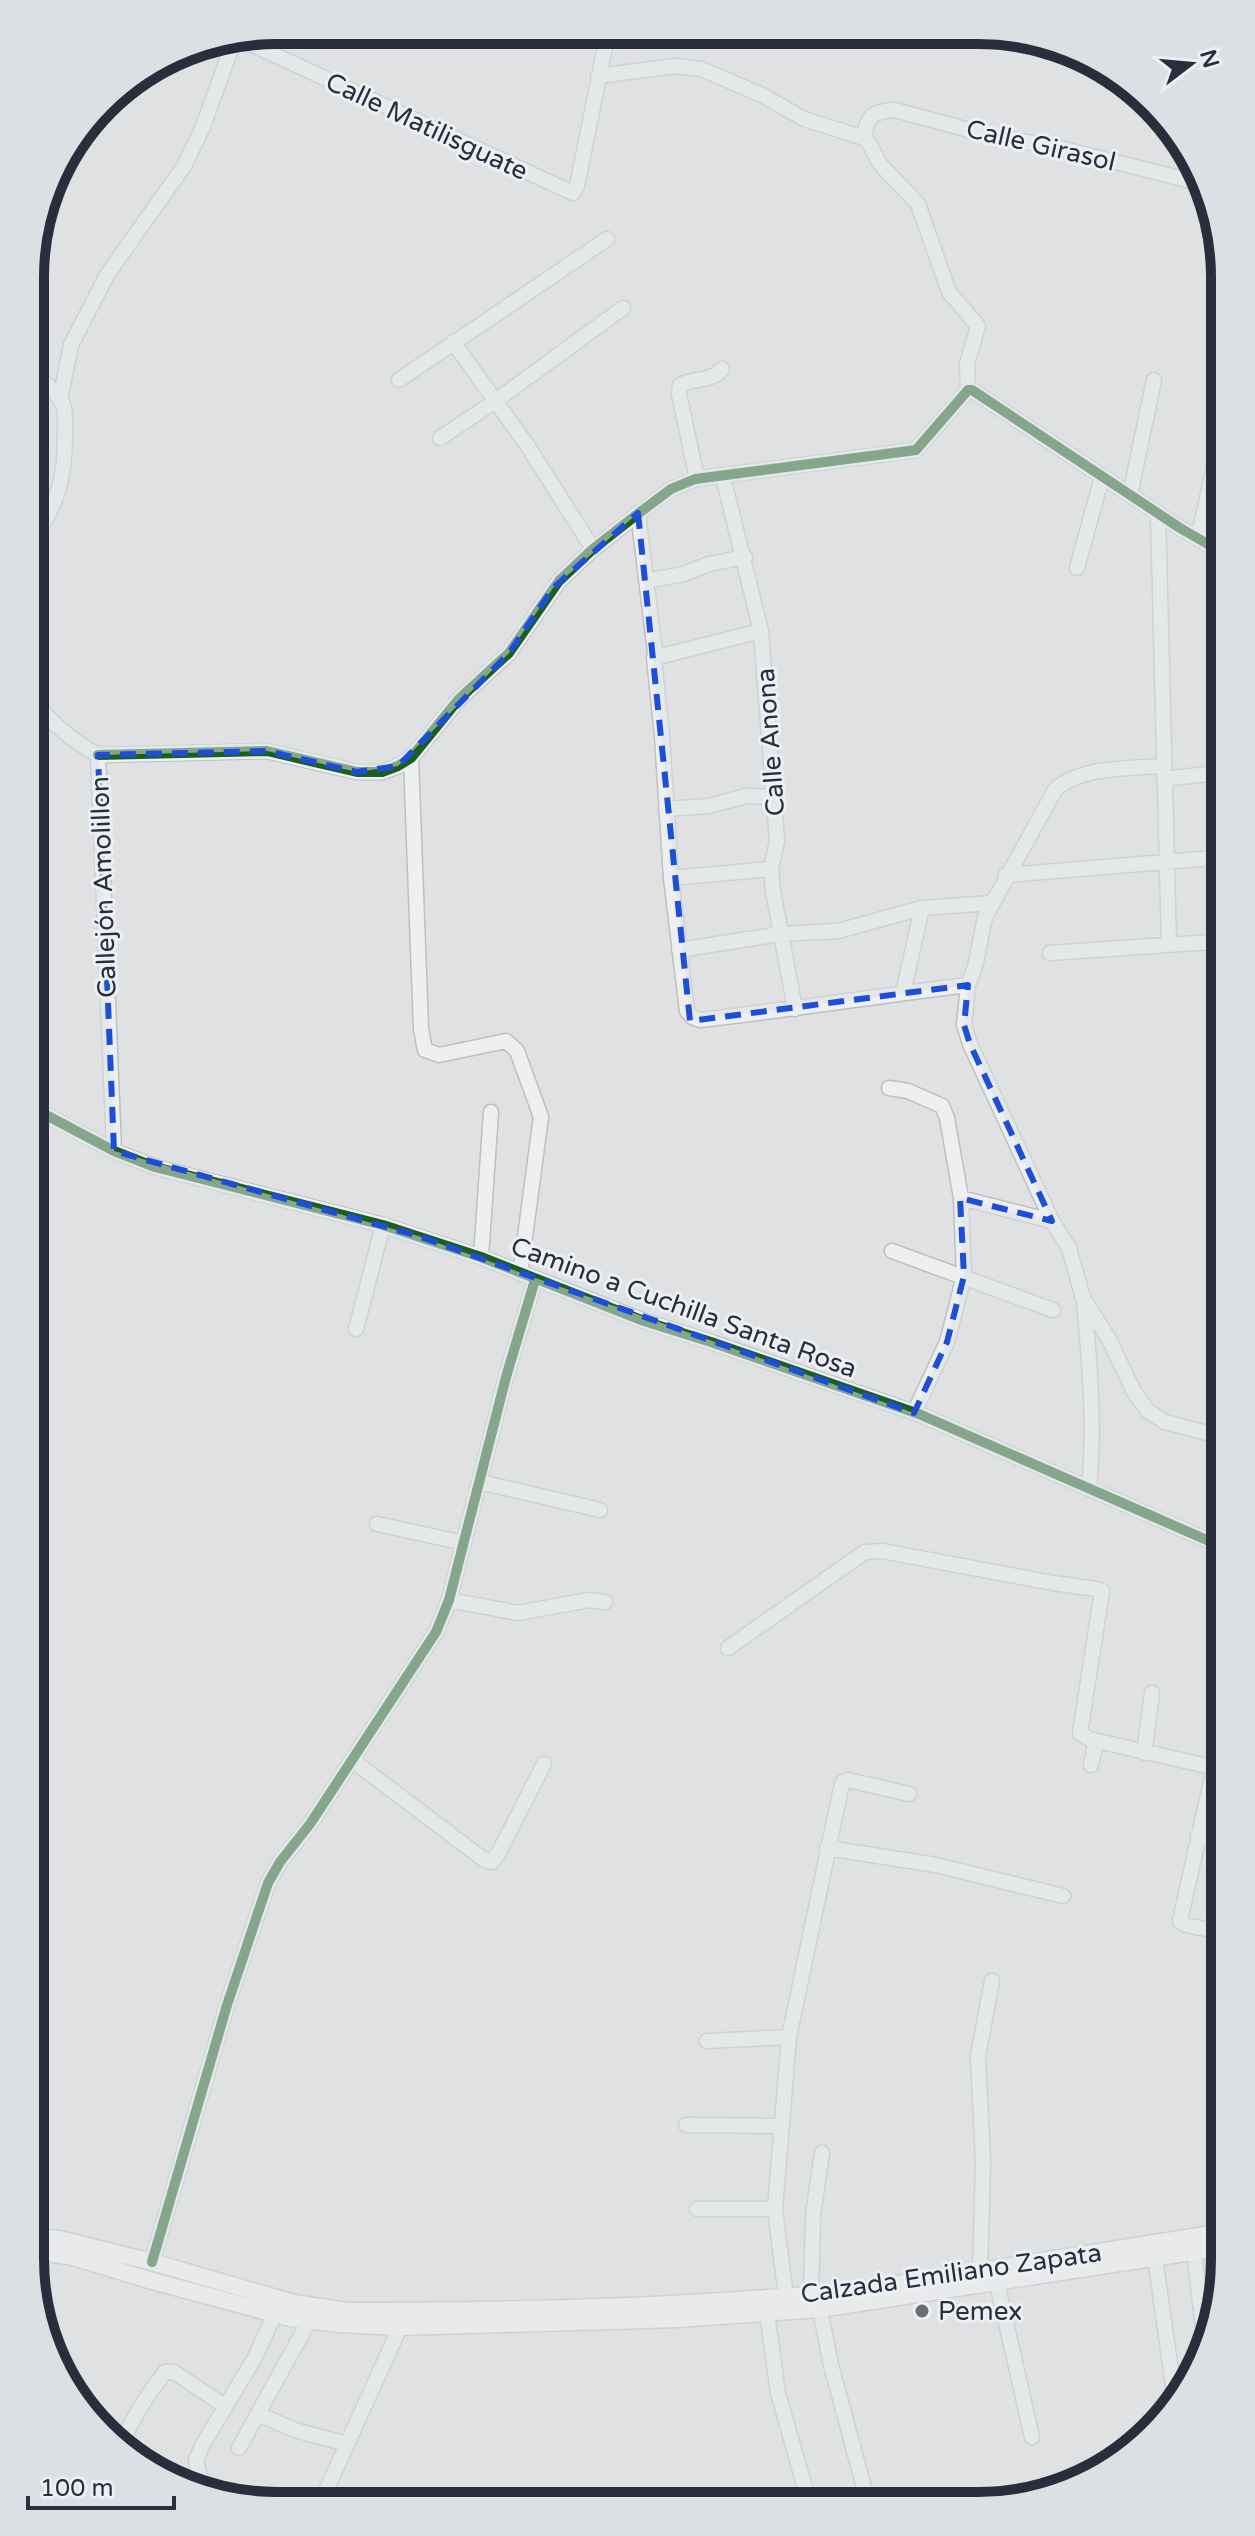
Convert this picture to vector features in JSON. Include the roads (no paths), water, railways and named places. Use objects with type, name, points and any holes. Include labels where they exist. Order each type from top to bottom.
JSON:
[{"type":"main road","name":"Calzada Emiliano Zapata","points":[[678,2312],[767,2313],[867,2289],[1211,2234]]},
{"type":"main road","points":[[44,2237],[152,2262],[294,2303],[346,2311],[678,2312]]},
{"type":"main road","name":"Calzada Emiliano Zapata","points":[[678,2312],[786,2297],[815,2302],[997,2283],[1211,2249]]},
{"type":"main road","points":[[44,2252],[73,2257],[185,2290],[309,2321],[400,2327],[630,2313]]},
{"type":"main road","points":[[185,2290],[191,2273]]},
{"type":"street","points":[[605,44],[598,77],[675,66],[701,69],[762,95],[804,119],[864,138],[880,164],[918,204],[949,292],[978,326],[967,364],[968,390],[1211,546]]},
{"type":"street","name":"Calle Matilisguate","points":[[253,46],[573,193],[577,186],[598,77]]},
{"type":"street","points":[[60,400],[71,345],[85,316],[107,275],[184,166],[233,49]]},
{"type":"street","name":"Calle Girasol","points":[[864,138],[866,123],[872,115],[895,110],[995,137],[1052,146],[1190,181]]},
{"type":"street","points":[[399,380],[607,239]]},
{"type":"street","points":[[440,438],[623,308]]},
{"type":"street","points":[[453,342],[527,445],[593,549]]},
{"type":"street","points":[[697,479],[679,394],[680,385],[720,373],[722,369]]},
{"type":"street","points":[[1130,495],[1154,380]]},
{"type":"street","points":[[44,383],[63,404],[65,423],[65,455],[59,493],[44,522]]},
{"type":"street","name":"Callejón Amolillon","points":[[114,1151],[98,755],[267,751],[357,772],[382,772],[398,766],[411,758],[459,699],[509,653],[553,588],[593,549],[671,489],[697,479],[916,450],[968,390]]},
{"type":"street","name":"Calle Anona","points":[[723,477],[761,631],[777,841],[771,869],[795,1009]]},
{"type":"street","points":[[1077,568],[1102,477]]},
{"type":"street","points":[[1198,539],[1211,480]]},
{"type":"street","points":[[638,513],[653,624],[671,878],[687,1011],[700,1020],[968,985]]},
{"type":"street","points":[[1158,513],[1169,945]]},
{"type":"street","points":[[646,581],[745,557]]},
{"type":"street","points":[[654,658],[761,631]]},
{"type":"street","points":[[44,715],[71,740],[98,755]]},
{"type":"street","points":[[411,758],[421,1029],[425,1050],[439,1055],[506,1041],[517,1051],[541,1117],[520,1274]]},
{"type":"street","points":[[1089,1489],[1093,1456],[1093,1386],[1083,1298],[1069,1248],[1052,1221],[970,1044],[964,1025],[968,985],[991,903],[1055,790],[1063,782],[1072,777],[1110,770],[1211,772]]},
{"type":"street","points":[[666,809],[709,806],[746,796],[774,797]]},
{"type":"street","points":[[1006,875],[1211,858]]},
{"type":"street","points":[[671,878],[771,869]]},
{"type":"street","points":[[679,950],[780,934],[838,931],[922,908],[991,903]]},
{"type":"street","points":[[903,993],[922,908]]},
{"type":"street","points":[[1050,953],[1211,942]]},
{"type":"street","points":[[889,1088],[908,1091],[942,1106],[947,1118],[961,1198],[964,1276],[947,1342],[914,1413]]},
{"type":"street","points":[[481,1257],[491,1112]]},
{"type":"street","name":"Camino a Cuchilla Santa Rosa","points":[[44,1114],[114,1151],[155,1167],[383,1225],[481,1257],[644,1321],[914,1413],[1211,1542]]},
{"type":"street","points":[[961,1198],[1052,1221]]},
{"type":"street","points":[[356,1329],[383,1225]]},
{"type":"street","points":[[892,1251],[1053,1310]]},
{"type":"street","points":[[152,2262],[227,2005],[268,1883],[436,1632],[449,1600],[506,1377],[535,1280]]},
{"type":"street","points":[[1083,1298],[1109,1339],[1134,1392],[1148,1411],[1165,1422],[1211,1434]]},
{"type":"street","points":[[480,1482],[600,1510]]},
{"type":"street","points":[[377,1524],[464,1543]]},
{"type":"street","points":[[728,1648],[865,1552],[882,1551],[1102,1591],[1080,1733],[1096,1741],[1211,1767]]},
{"type":"street","points":[[449,1600],[518,1613],[589,1600],[605,1602]]},
{"type":"street","points":[[1144,1753],[1152,1693]]},
{"type":"street","points":[[1091,1765],[1096,1741]]},
{"type":"street","points":[[352,1760],[483,1859],[492,1862],[544,1764]]},
{"type":"street","points":[[786,2297],[775,2209],[789,2037],[843,1782],[848,1780],[909,1794]]},
{"type":"street","points":[[1211,1795],[1198,1836],[1180,1921],[1211,1930]]},
{"type":"street","points":[[1198,1836],[1211,1838]]},
{"type":"street","points":[[827,1848],[936,1865],[1063,1896]]},
{"type":"street","points":[[980,2272],[983,2162],[978,2056],[992,1981]]},
{"type":"street","points":[[707,2041],[789,2037]]},
{"type":"street","points":[[686,2125],[780,2126]]},
{"type":"street","points":[[822,2153],[813,2215],[815,2302],[865,2492]]},
{"type":"street","points":[[697,2209],[775,2209]]},
{"type":"street","points":[[1194,2252],[1202,2321]]},
{"type":"street","points":[[1155,2258],[1173,2386]]},
{"type":"street","points":[[997,2283],[1032,2437]]},
{"type":"street","points":[[767,2313],[778,2393],[806,2492]]},
{"type":"street","points":[[200,2478],[196,2460],[254,2359],[275,2314]]},
{"type":"street","points":[[239,2448],[309,2321]]},
{"type":"street","points":[[325,2492],[400,2327]]},
{"type":"street","points":[[125,2435],[149,2392],[165,2372],[174,2372],[226,2407]]},
{"type":"street","points":[[258,2414],[295,2430],[347,2444]]},
{"type":"place","name":"Pemex","points":[[922,2311]]}]
